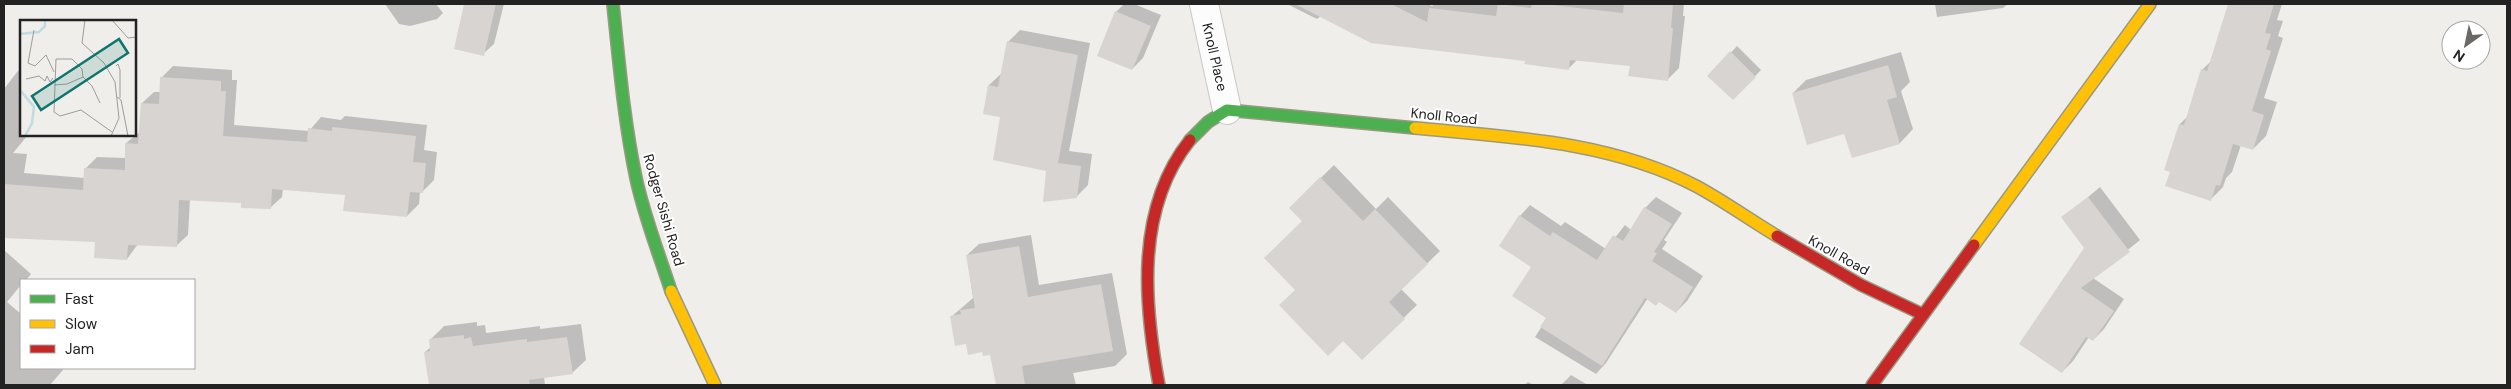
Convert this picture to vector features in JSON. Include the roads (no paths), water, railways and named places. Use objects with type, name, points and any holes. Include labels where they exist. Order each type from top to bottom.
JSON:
[{"type":"street","name":"Rodger Sishi Road","points":[[613,4],[623,97],[636,178],[652,235],[673,295],[715,385]]},
{"type":"street","name":"Knoll Place","points":[[1204,4],[1228,110]]},
{"type":"street","points":[[1872,385],[2150,4]]},
{"type":"street","name":"Knoll Road","points":[[1228,110],[1536,140],[1593,150],[1644,164],[1696,186],[1815,260],[1861,285],[1922,314]]},
{"type":"street","points":[[1159,385],[1153,356],[1145,269],[1150,233],[1158,198],[1178,156],[1194,134],[1207,120],[1228,110]]}]
